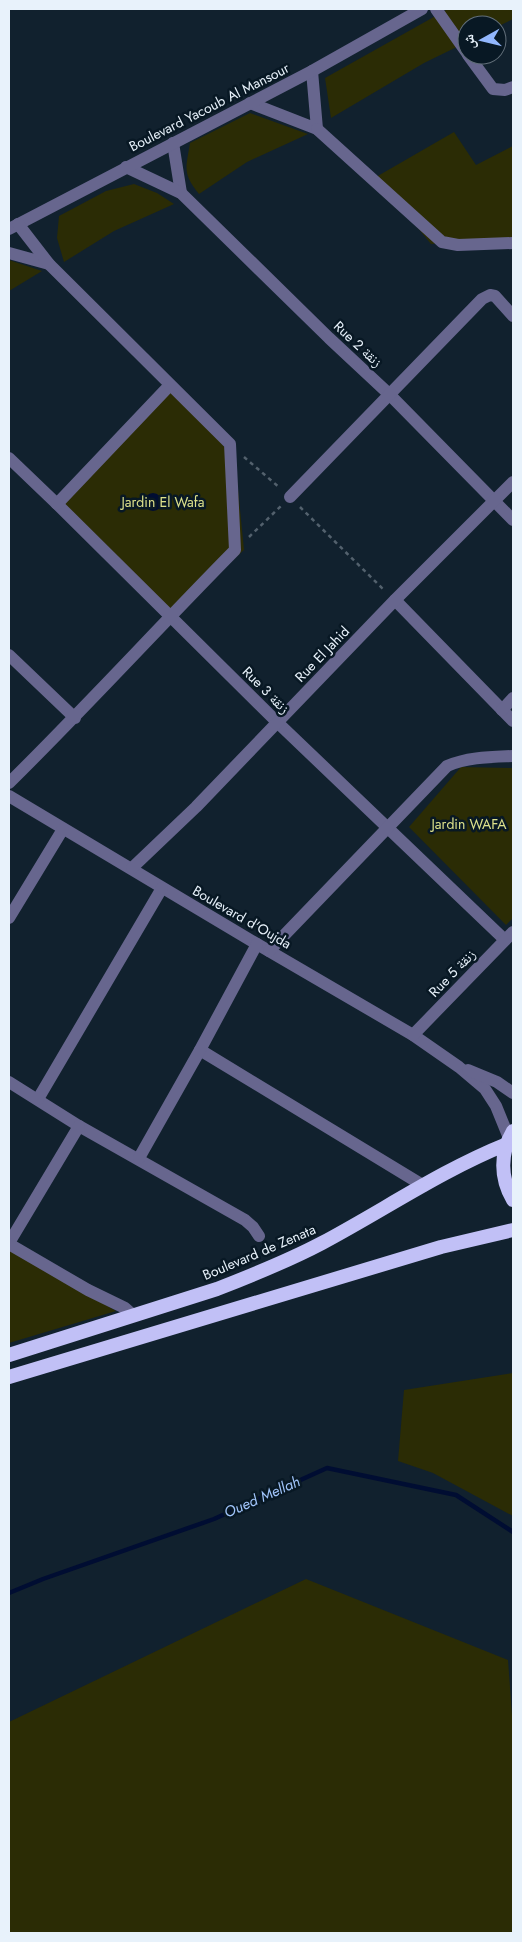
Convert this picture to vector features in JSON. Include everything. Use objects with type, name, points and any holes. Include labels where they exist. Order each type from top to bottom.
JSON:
[{"type":"highway","name":"Boulevard de Zenata","points":[[9,1355],[217,1289],[286,1260],[322,1243],[510,1138]]},
{"type":"highway","points":[[510,1138],[502,1162],[504,1182],[513,1200]]},
{"type":"highway","points":[[9,1378],[352,1273],[473,1238],[513,1230]]},
{"type":"street","points":[[436,9],[457,39]]},
{"type":"street","name":"Boulevard Yacoub Al Mansour","points":[[13,226],[312,71],[418,10]]},
{"type":"street","points":[[476,65],[493,88],[505,90],[513,86]]},
{"type":"street","points":[[312,71],[317,129]]},
{"type":"street","points":[[250,103],[317,129],[442,242],[458,245],[513,243]]},
{"type":"street","points":[[173,143],[181,193]]},
{"type":"street","name":"Rue 2 زنقة","points":[[126,167],[181,193],[389,394],[513,520]]},
{"type":"street","points":[[9,783],[75,718],[170,616],[235,550],[230,444],[13,226]]},
{"type":"street","points":[[9,253],[49,264]]},
{"type":"street","points":[[290,497],[482,299],[490,295],[495,296],[513,316]]},
{"type":"street","points":[[57,504],[170,385]]},
{"type":"street","name":"Rue 3 زنقة","points":[[9,458],[386,828],[509,936]]},
{"type":"street","name":"Rue El Jahid","points":[[132,868],[196,806],[395,600],[513,482]]},
{"type":"street","points":[[395,600],[513,722]]},
{"type":"street","points":[[9,655],[75,718]]},
{"type":"street","points":[[502,710],[513,698]]},
{"type":"street","points":[[269,951],[447,766],[473,759],[513,756]]},
{"type":"street","name":"Boulevard d'Oujda","points":[[9,796],[257,944],[413,1034],[459,1067],[485,1089],[510,1138]]},
{"type":"street","points":[[9,918],[63,829]]},
{"type":"street","points":[[38,1099],[162,888]]},
{"type":"street","name":"Rue 5 زنقة","points":[[413,1034],[509,936]]},
{"type":"street","points":[[139,1158],[257,944]]},
{"type":"street","points":[[200,1050],[424,1186]]},
{"type":"street","name":"Boulevard d'Oujda","points":[[459,1067],[497,1082],[513,1093]]},
{"type":"street","points":[[9,1082],[79,1126],[139,1158],[245,1220],[259,1236]]},
{"type":"street","points":[[79,1126],[9,1244],[88,1290],[125,1308],[134,1316]]},
{"type":"path","points":[[230,444],[290,497],[395,600]]},
{"type":"path","points":[[235,550],[290,497]]},
{"type":"green space","points":[[448,9],[513,9],[513,19],[507,22],[507,15],[457,15],[457,47],[424,63],[331,118],[325,78]]},
{"type":"green space","points":[[250,113],[308,134],[247,162],[199,194],[190,181],[187,170],[190,143]]},
{"type":"green space","points":[[454,132],[476,165],[513,146],[513,238],[431,244],[376,177]]},
{"type":"green space","points":[[134,184],[157,193],[174,204],[114,231],[64,262],[57,238],[59,216],[106,191]]},
{"type":"green space","points":[[9,260],[42,271],[9,291]]},
{"type":"green space","name":"Jardin El Wafa","points":[[170,385],[235,459],[244,550],[170,616],[57,504]]},
{"type":"green space","name":"Jardin WAFA","points":[[461,767],[513,768],[513,918],[506,925],[409,827]]},
{"type":"green space","points":[[9,1248],[116,1311],[9,1343]]},
{"type":"green space","points":[[513,1373],[513,1516],[433,1473],[398,1461],[404,1390]]},
{"type":"green space","points":[[306,1579],[508,1660],[513,1729],[513,1933],[9,1933],[9,1722]]},
{"type":"water","points":[[153,493],[159,496],[162,502],[159,508],[153,511],[147,508],[144,502],[147,496]]},
{"type":"waterway","name":"Oued Mellah","points":[[9,1593],[43,1579],[214,1519],[327,1468],[456,1495],[513,1532]]}]
